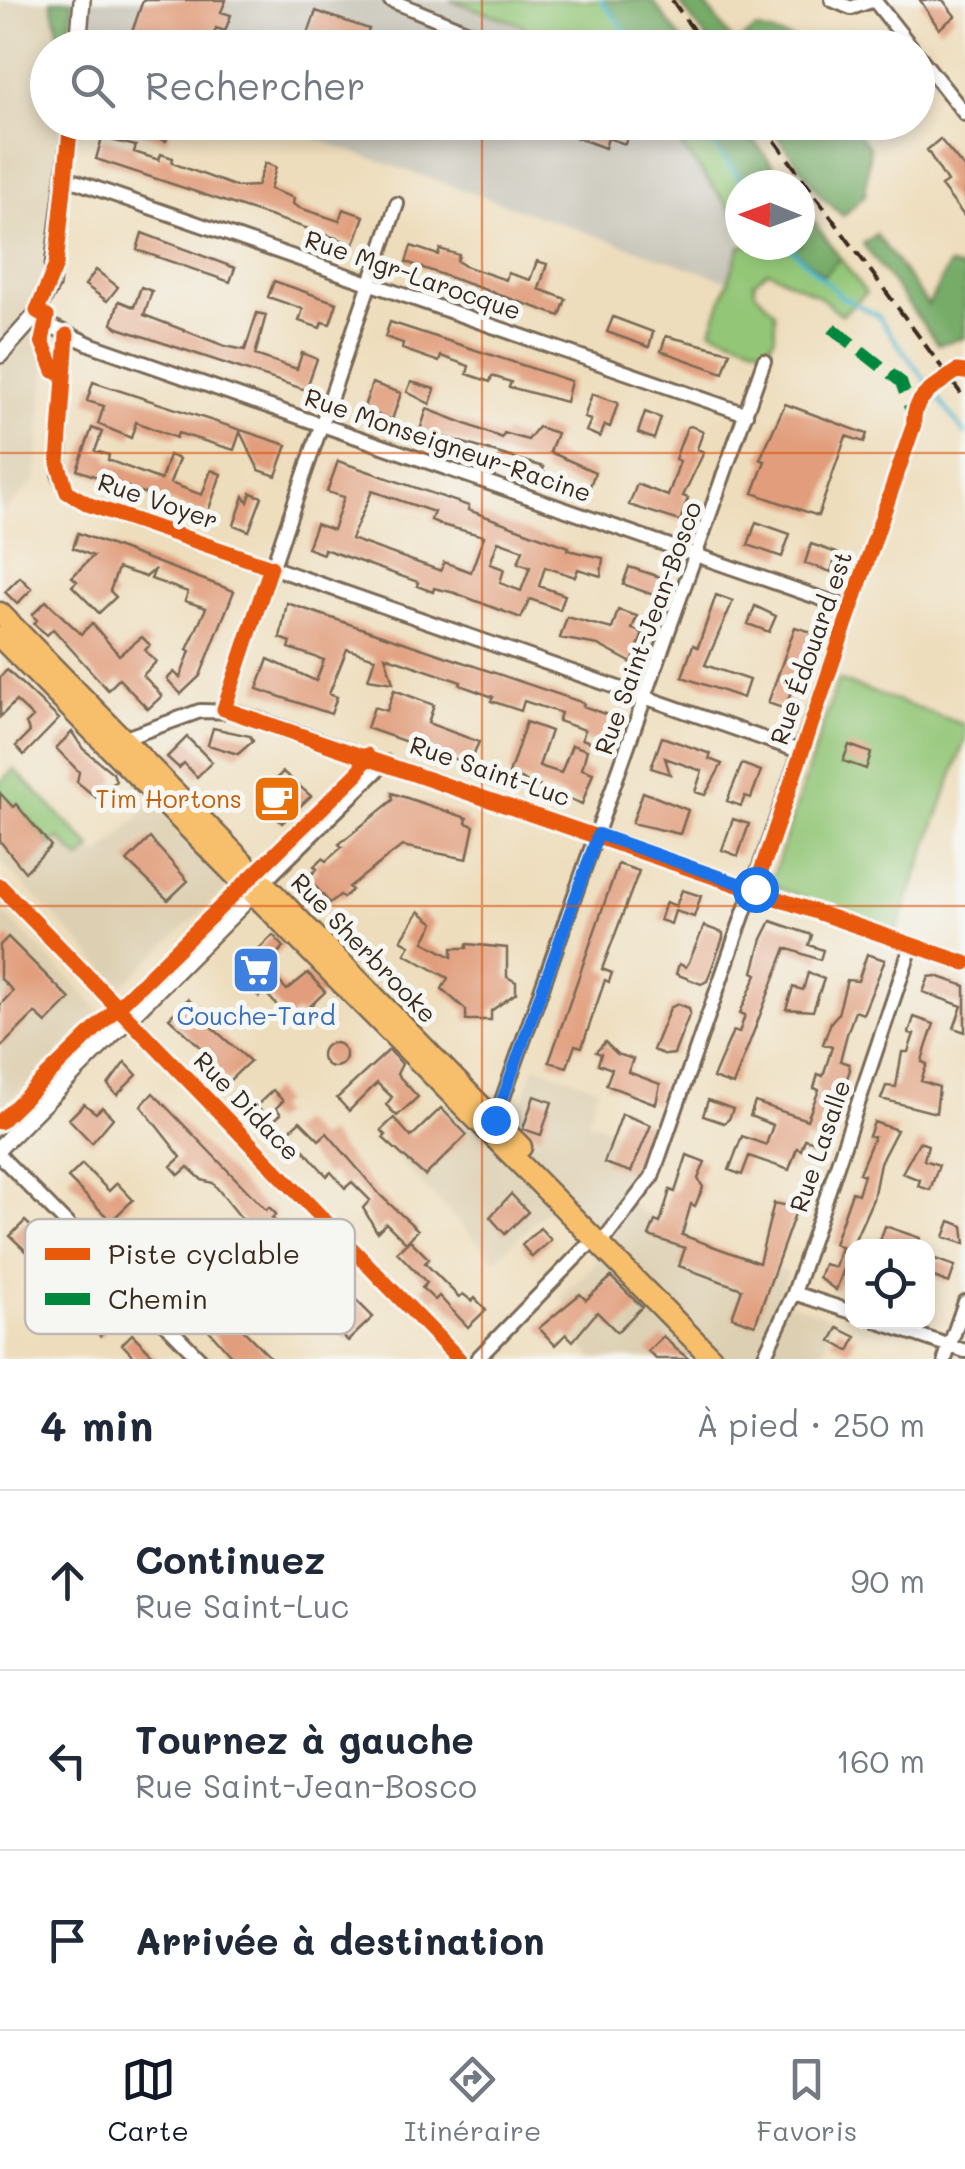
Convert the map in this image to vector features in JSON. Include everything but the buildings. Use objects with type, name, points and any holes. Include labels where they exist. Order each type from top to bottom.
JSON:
[{"type":"main road","name":"Rue Sherbrooke","points":[[0,612],[116,742],[492,1127],[581,1211],[598,1241],[713,1359]]},
{"type":"main road","name":"Rue Sherbrooke","points":[[0,637],[116,742]]},
{"type":"street","points":[[80,30],[82,0]]},
{"type":"street","points":[[390,0],[465,30]]},
{"type":"street","points":[[832,0],[851,8],[874,0],[898,30]]},
{"type":"street","points":[[935,76],[965,114]]},
{"type":"street","points":[[0,355],[32,318],[54,275],[69,140]]},
{"type":"street","name":"Rue Mgr-Larocque","points":[[66,178],[746,414]]},
{"type":"street","points":[[116,742],[200,711],[224,709],[397,204]]},
{"type":"street","name":"Rue Monseigneur-Racine","points":[[32,318],[66,335],[322,426],[851,609]]},
{"type":"street","name":"Rue Voyer","points":[[66,335],[58,463],[67,492],[90,504],[802,752]]},
{"type":"street","name":"Rue Saint-Jean-Bosco","points":[[492,1127],[764,361]]},
{"type":"street","name":"Rue Édouard est","points":[[477,1359],[609,1233],[652,1177],[914,424]]},
{"type":"street","name":"Rue Saint-Luc","points":[[224,709],[598,834],[965,963]]},
{"type":"street","points":[[0,1147],[386,762]]},
{"type":"street","name":"Rue Didace","points":[[0,886],[323,1219]]},
{"type":"street","name":"Rue Lasalle","points":[[764,1359],[794,1293],[912,944]]},
{"type":"street","points":[[0,1156],[62,1219]]},
{"type":"street","name":"Rue Didace","points":[[355,1252],[459,1359]]},
{"type":"street","points":[[794,1293],[845,1310]]},
{"type":"street","points":[[948,1352],[965,1302]]},
{"type":"street","points":[[895,1329],[948,1352],[965,1350]]},
{"type":"street","points":[[175,1334],[200,1359]]},
{"type":"shaded area","points":[[0,0],[73,0],[70,30],[30,30],[30,140],[59,140],[46,269],[35,299],[20,320],[38,337],[46,359],[36,480],[0,516]]},
{"type":"shaded area","points":[[73,0],[450,0],[524,25],[522,30],[70,30]]},
{"type":"shaded area","points":[[318,140],[677,140],[725,202],[725,260],[736,260],[728,281]]},
{"type":"shaded area","points":[[14,769],[99,856],[153,803],[232,883],[122,986],[0,861],[0,782]]},
{"type":"shaded area","points":[[0,909],[101,1011],[0,1112]]},
{"type":"shaded area","points":[[535,1065],[598,1088],[587,1121],[655,1145],[625,1196],[639,1211],[692,1230],[690,1238],[788,1273],[778,1299],[834,1318],[821,1359],[594,1359],[575,1340],[588,1327],[560,1298],[599,1260],[548,1209],[495,1260],[393,1154],[446,1103],[491,1148],[513,1126]]},
{"type":"green space","points":[[51,0],[73,0],[70,30],[58,30]]},
{"type":"green space","points":[[450,0],[601,0],[625,30],[521,30],[523,25]]},
{"type":"green space","points":[[601,0],[652,0],[674,30],[625,30]]},
{"type":"green space","points":[[677,0],[702,0],[724,30],[700,30]]},
{"type":"green space","points":[[677,140],[709,140],[733,170],[725,170],[725,202]]},
{"type":"green space","points":[[709,140],[754,140],[776,170],[733,170]]},
{"type":"green space","points":[[780,140],[863,140],[870,148],[865,195],[843,216],[815,187],[815,170],[802,170]]},
{"type":"green space","points":[[815,224],[840,258],[824,275],[806,260],[815,260]]},
{"type":"green space","points":[[876,234],[928,305],[949,265],[965,270],[965,338],[938,344],[863,244]]},
{"type":"green space","points":[[840,258],[866,293],[842,315],[819,296],[768,271],[754,282],[755,291],[775,312],[775,336],[767,350],[711,330],[736,260],[805,260],[823,275]]},
{"type":"green space","points":[[838,680],[965,725],[965,740],[897,930],[780,889],[772,879]]},
{"type":"green space","points":[[14,769],[92,848],[80,860],[59,838],[51,846],[17,805],[0,798],[0,782]]},
{"type":"waterway","points":[[601,0],[625,30]]},
{"type":"waterway","points":[[710,140],[733,170]]},
{"type":"waterway","points":[[803,260],[843,298],[877,315],[965,434]]},
{"type":"railway","points":[[672,0],[693,30]]},
{"type":"railway","points":[[774,140],[965,399]]},
{"type":"marked path","points":[[832,328],[901,382],[912,414]]},
{"type":"cycle path","points":[[64,372],[54,371],[42,341],[47,317],[37,311],[56,265],[69,140]]},
{"type":"cycle path","points":[[67,335],[58,463],[67,492],[90,505],[271,567],[224,709],[965,963]]},
{"type":"cycle path","points":[[755,889],[917,406],[942,381],[957,371],[965,372]]},
{"type":"cycle path","points":[[0,1122],[358,773],[367,755]]},
{"type":"cycle path","points":[[0,886],[323,1219]]},
{"type":"cycle path","points":[[355,1252],[459,1359]]},
{"type":"place","name":"Tim Hortons","points":[[277,799]]},
{"type":"place","name":"Couche-Tard","points":[[256,970]]},
{"type":"route","points":[[495,1120],[598,834],[755,889]]}]
